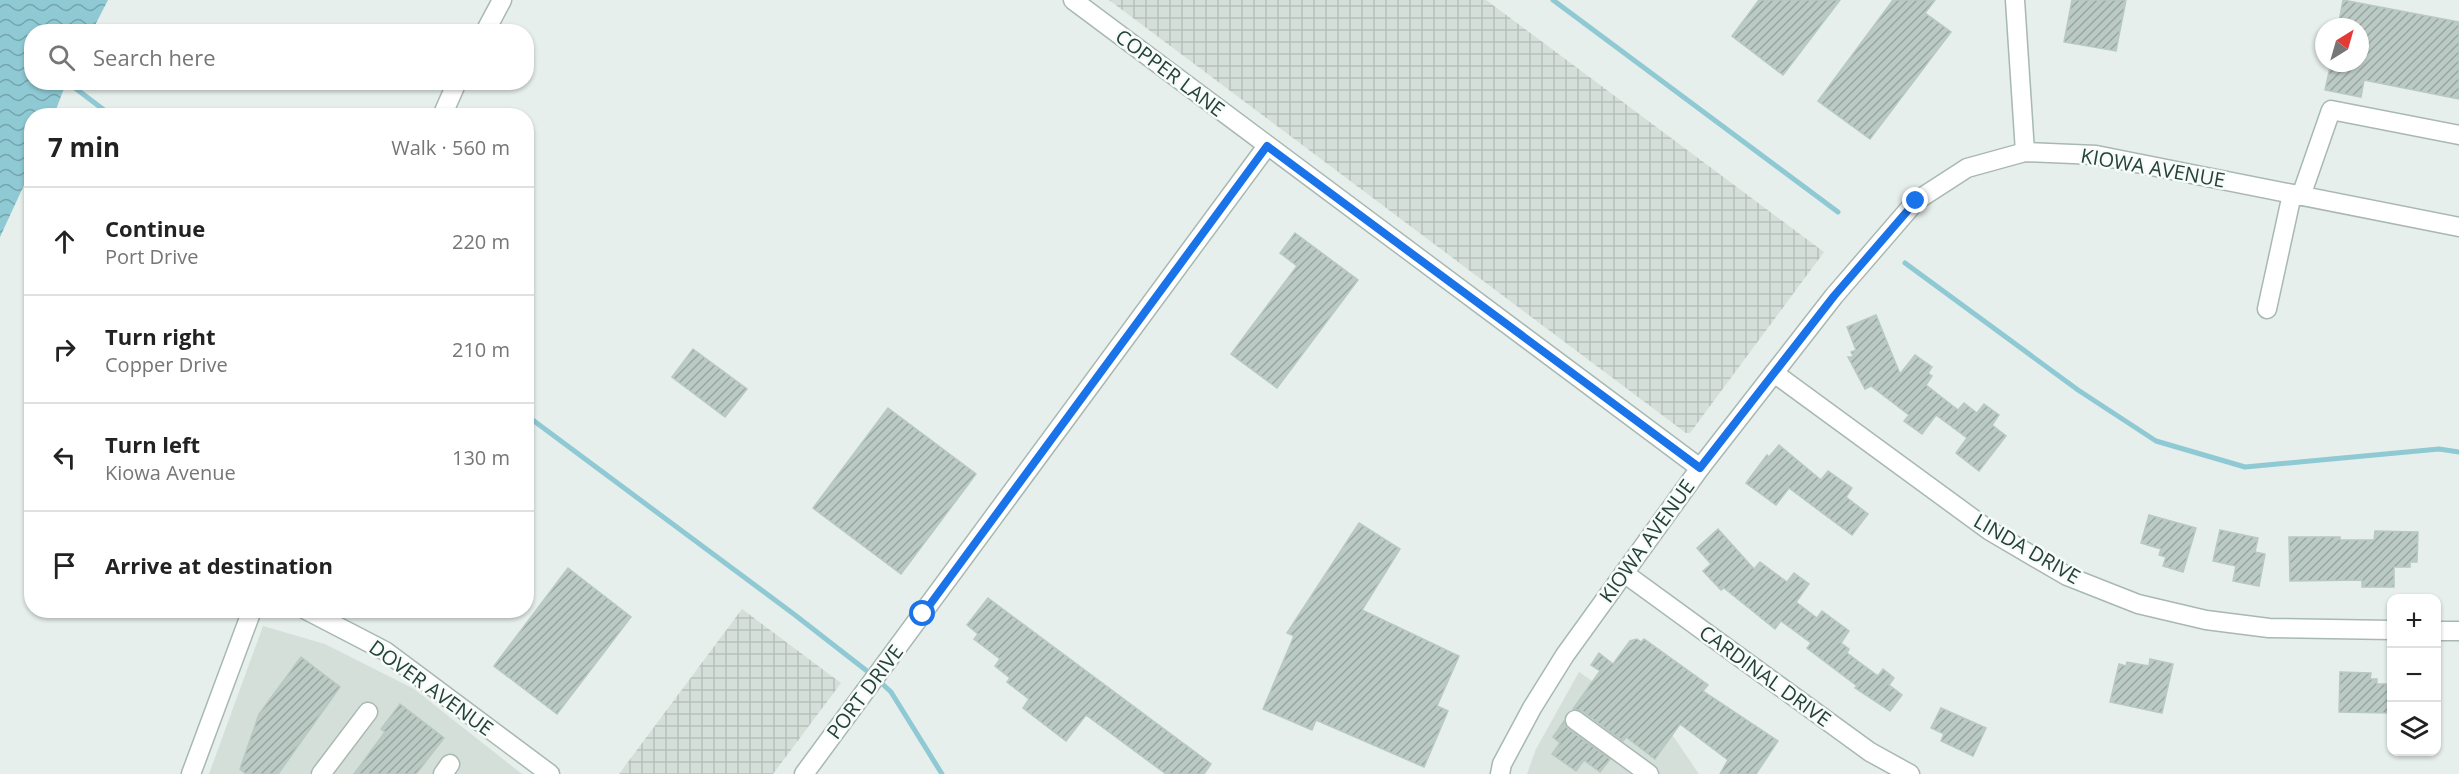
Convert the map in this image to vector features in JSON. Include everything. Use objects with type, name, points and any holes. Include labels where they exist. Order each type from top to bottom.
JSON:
[{"type":"street","points":[[489,24],[502,0]]},
{"type":"street","name":"COPPER LANE","points":[[1073,0],[1700,468]]},
{"type":"street","points":[[2015,0],[2025,152]]},
{"type":"street","points":[[446,108],[453,90]]},
{"type":"street","points":[[2268,309],[2297,195],[2331,110],[2459,135]]},
{"type":"street","name":"PORT DRIVE","points":[[804,774],[1267,146]]},
{"type":"street","name":"KIOWA AVENUE","points":[[1500,774],[1532,708],[1565,655],[1700,468],[1834,296],[1916,201],[1967,168],[2025,152],[2096,155],[2459,227]]},
{"type":"street","name":"LINDA DRIVE","points":[[1774,373],[1990,531],[2067,576],[2138,604],[2206,620],[2269,628],[2387,630]]},
{"type":"street","name":"CARDINAL DRIVE","points":[[1624,573],[1870,752],[1910,774]]},
{"type":"street","points":[[191,774],[249,618]]},
{"type":"street","name":"DOVER AVENUE","points":[[321,618],[384,651],[550,774]]},
{"type":"street","points":[[2441,631],[2459,631]]},
{"type":"street","points":[[321,774],[368,712]]},
{"type":"street","points":[[1575,720],[1649,774]]},
{"type":"shaded area","points":[[1109,0],[1486,0],[1824,252],[1690,433],[1686,433]]},
{"type":"shaded area","points":[[742,609],[841,683],[773,774],[619,774]]},
{"type":"shaded area","points":[[263,626],[325,644],[414,689],[522,774],[209,774]]},
{"type":"shaded area","points":[[1579,672],[1673,736],[1699,774],[1527,774],[1536,749]]},
{"type":"water","points":[[0,0],[108,0],[96,24],[24,24],[24,90],[63,90],[57,108],[24,108],[24,185],[0,237]]},
{"type":"building","points":[[1759,0],[1840,0],[1783,75],[1732,36]]},
{"type":"building","points":[[1893,0],[1935,0],[1925,13],[1951,32],[1870,139],[1818,101]]},
{"type":"building","points":[[2072,0],[2126,0],[2116,51],[2064,42]]},
{"type":"building","points":[[2343,0],[2459,22],[2459,99],[2364,80],[2361,97],[2325,90],[2329,72],[2369,72],[2369,18],[2340,18]]},
{"type":"building","points":[[1295,233],[1358,280],[1277,388],[1231,354],[1297,266],[1280,253]]},
{"type":"building","points":[[1876,315],[1900,374],[1915,355],[1932,367],[1928,373],[1932,376],[1926,385],[1958,410],[1964,403],[1977,413],[1984,404],[1999,415],[1992,425],[2006,436],[1979,471],[1956,453],[1967,438],[1936,415],[1922,434],[1904,421],[1909,415],[1871,386],[1865,389],[1848,357],[1854,357],[1851,352],[1856,350],[1847,327]]},
{"type":"building","points":[[693,349],[747,389],[725,417],[672,377]]},
{"type":"building","points":[[888,408],[976,474],[901,574],[813,508]]},
{"type":"building","points":[[1779,445],[1821,480],[1828,471],[1852,488],[1846,497],[1868,514],[1852,535],[1789,488],[1776,505],[1746,483],[1767,455],[1769,457]]},
{"type":"building","points":[[2149,515],[2196,528],[2183,572],[2163,566],[2166,557],[2159,555],[2161,549],[2141,543]]},
{"type":"building","points":[[1359,523],[1400,549],[1362,610],[1459,656],[1437,706],[1448,711],[1424,767],[1316,720],[1312,730],[1263,709],[1294,636],[1287,633]]},
{"type":"building","points":[[1718,529],[1754,569],[1760,562],[1787,582],[1794,573],[1809,584],[1796,602],[1817,618],[1822,611],[1849,631],[1841,643],[1849,649],[1847,653],[1878,676],[1883,669],[1894,678],[1889,685],[1902,695],[1890,711],[1855,688],[1857,686],[1807,648],[1811,643],[1781,621],[1775,629],[1724,588],[1721,590],[1703,571],[1711,564],[1697,548]]},
{"type":"building","points":[[2220,530],[2258,538],[2255,552],[2265,554],[2259,586],[2233,581],[2236,566],[2213,561]]},
{"type":"building","points":[[2375,531],[2418,532],[2417,562],[2410,562],[2410,567],[2394,567],[2394,587],[2362,587],[2362,580],[2290,581],[2289,537],[2374,540]]},
{"type":"building","points":[[568,568],[631,617],[557,714],[494,666],[530,618],[534,618],[534,613]]},
{"type":"building","points":[[988,598],[1211,764],[1204,774],[1166,774],[1086,715],[1066,741],[1023,708],[1029,699],[1007,682],[1010,678],[995,666],[1000,659],[974,639],[978,634],[967,625]]},
{"type":"building","points":[[1637,639],[1641,642],[1644,639],[1708,685],[1703,691],[1778,741],[1756,774],[1720,774],[1728,760],[1680,724],[1655,759],[1626,737],[1623,741],[1582,711],[1573,709],[1600,671],[1591,665],[1599,653],[1613,664],[1630,641]]},
{"type":"building","points":[[301,657],[340,687],[278,774],[246,774],[240,769],[259,714]]},
{"type":"building","points":[[2150,659],[2173,664],[2162,713],[2110,702],[2119,664],[2126,666],[2127,662],[2149,666]]},
{"type":"building","points":[[2340,672],[2371,673],[2370,679],[2377,679],[2377,684],[2387,684],[2387,713],[2339,712]]},
{"type":"building","points":[[400,704],[444,738],[416,774],[354,774],[385,732],[381,729]]},
{"type":"building","points":[[1941,708],[1986,728],[1973,756],[1941,741],[1944,734],[1931,728]]},
{"type":"building","points":[[1564,721],[1568,729],[1610,759],[1600,772],[1584,760],[1576,771],[1552,754],[1560,743],[1553,737]]},
{"type":"waterway","points":[[1553,0],[1838,212]]},
{"type":"waterway","points":[[78,90],[101,108]]},
{"type":"waterway","points":[[1905,263],[2078,390],[2156,441],[2245,467],[2439,449],[2459,452]]},
{"type":"waterway","points":[[534,421],[876,678],[891,692],[942,774]]},
{"type":"route","points":[[923,614],[1267,146],[1700,468],[1834,296],[1916,201]]}]
